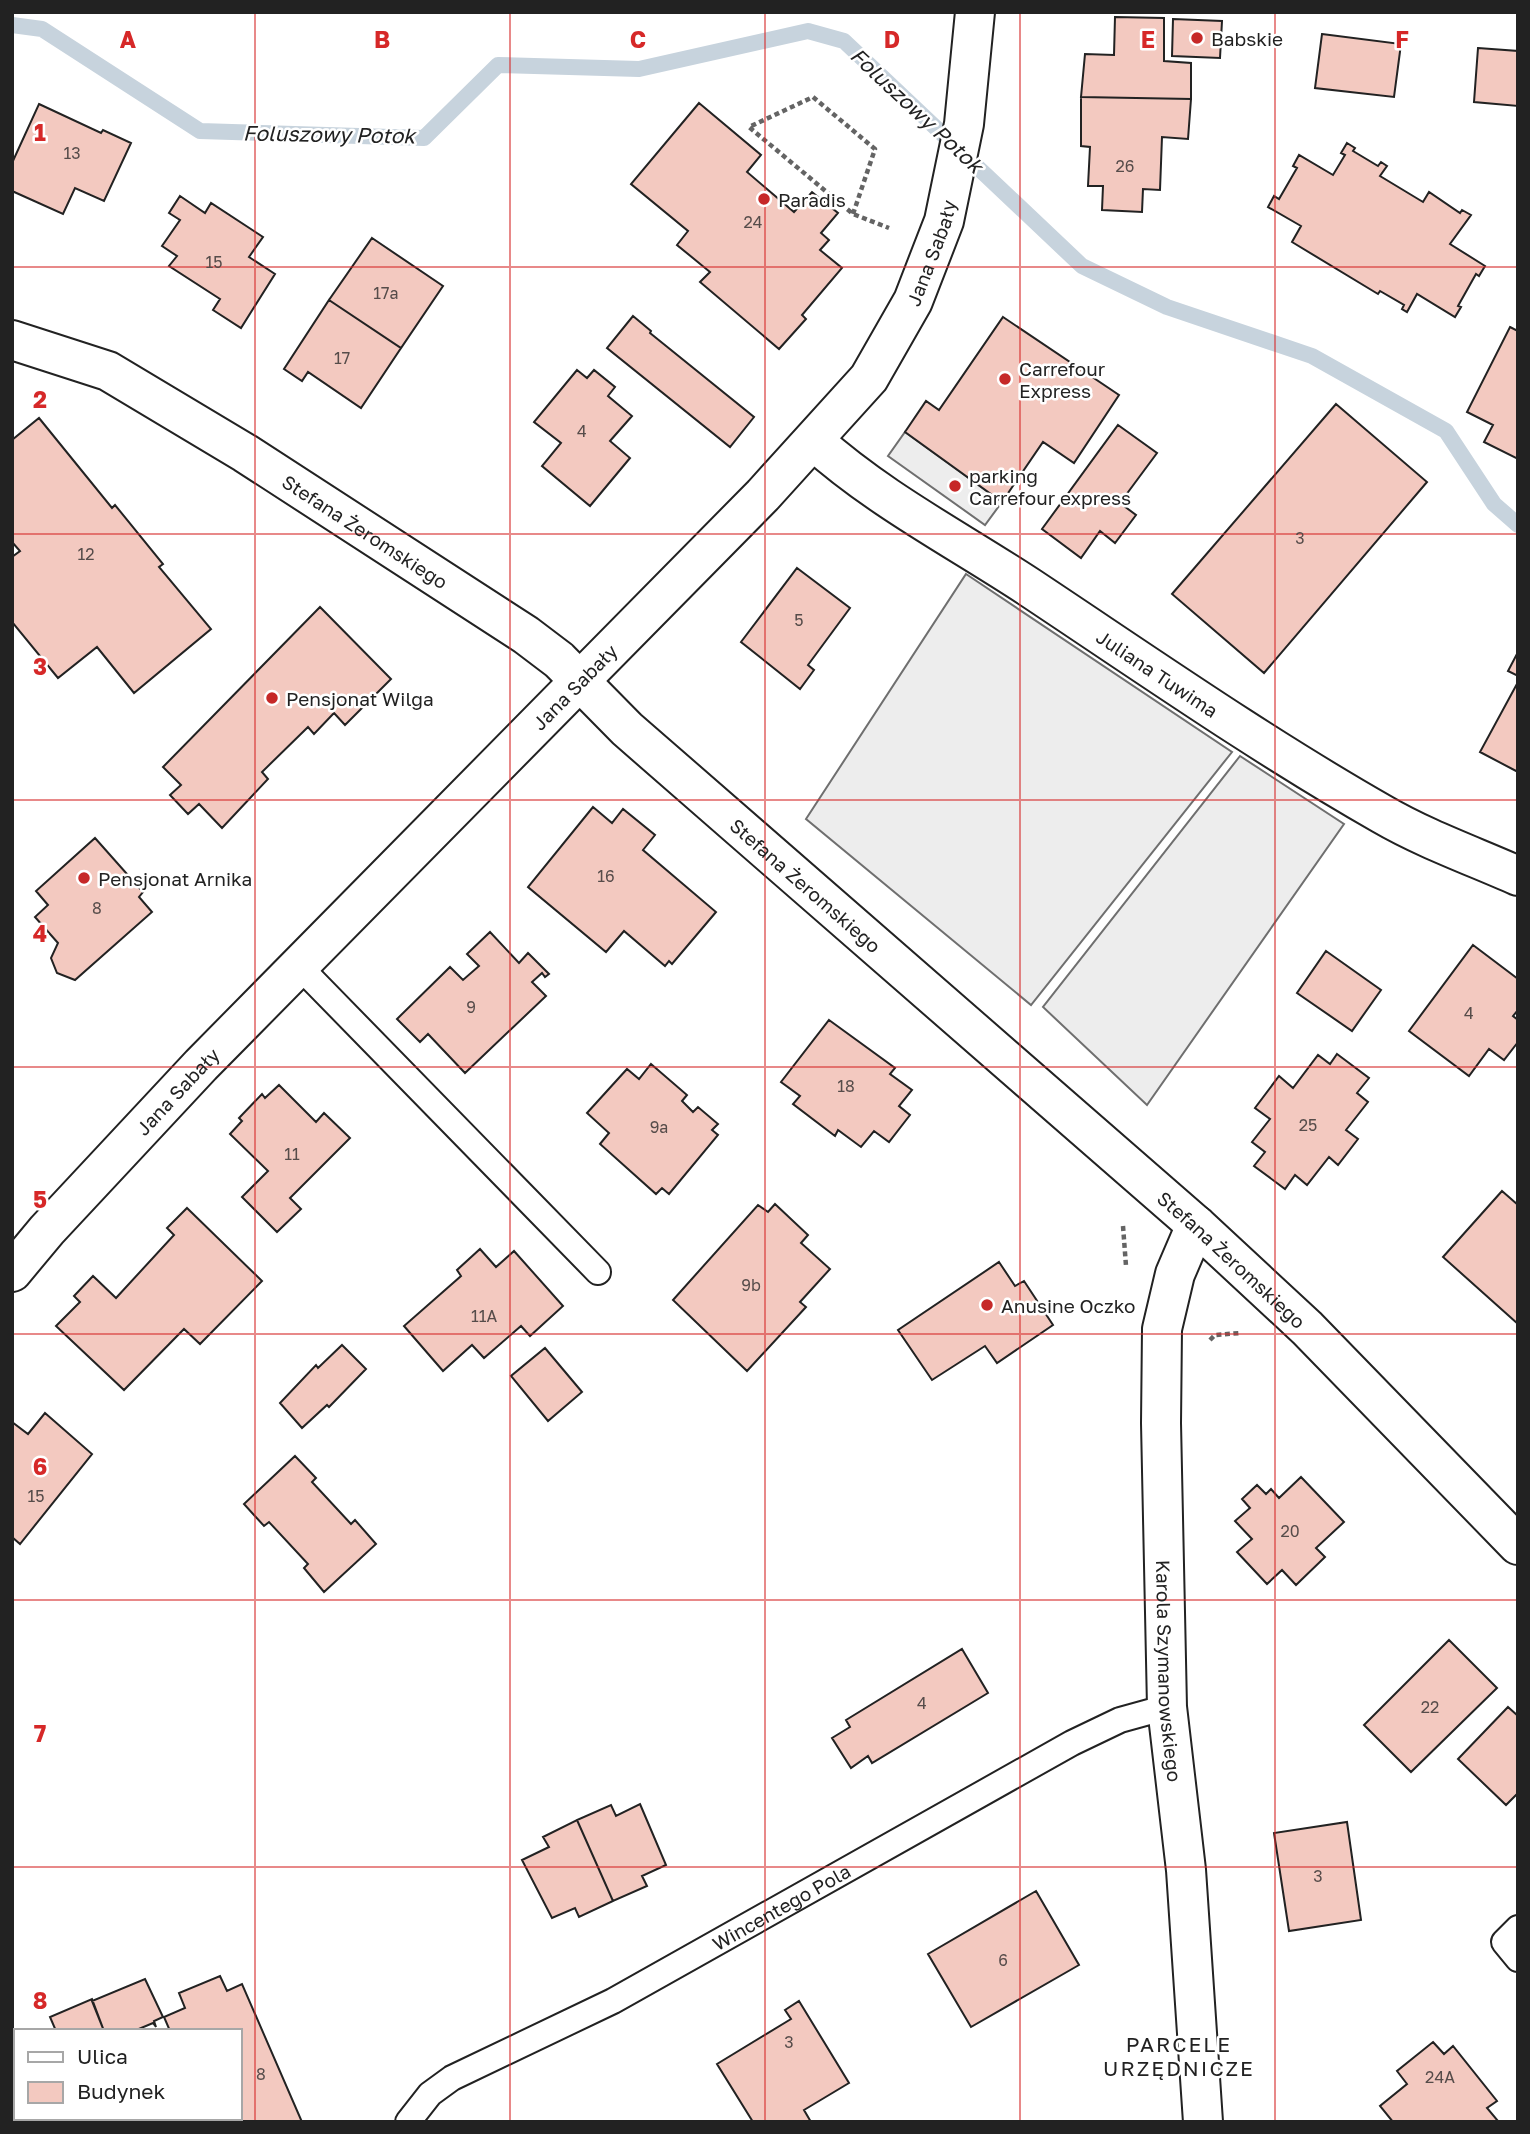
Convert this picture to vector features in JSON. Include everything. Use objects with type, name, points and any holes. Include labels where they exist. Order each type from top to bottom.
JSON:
[{"type":"street","name":"Jana Sabały","points":[[12,1272],[56,1220],[298,965],[814,442],[869,378],[892,340],[921,282],[944,220],[958,162],[975,12]]},
{"type":"street","name":"Stefana Żeromskiego","points":[[12,340],[78,359],[136,385],[526,635],[559,660],[626,729],[1196,1225],[1307,1328],[1518,1545]]},
{"type":"street","name":"Juliana Tuwima","points":[[814,442],[844,467],[943,536],[990,562],[1200,700],[1384,816],[1518,876]]},
{"type":"street","name":"Karola Szymanowskiego","points":[[1196,1225],[1175,1274],[1162,1329],[1167,1707],[1186,1870],[1203,2122]]},
{"type":"lane","points":[[298,965],[598,1272]]},
{"type":"lane","name":"Wincentego Pola","points":[[414,2119],[430,2094],[452,2078],[613,2001],[1072,1743],[1120,1720],[1150,1709],[1167,1707]]},
{"type":"lane","points":[[1518,1928],[1504,1942],[1518,1959]]},
{"type":"path","points":[[853,214],[875,149],[813,97],[749,127],[853,214],[878,224]]},
{"type":"path","points":[[1122,1212],[1126,1267]]},
{"type":"path","points":[[1206,1344],[1215,1335],[1244,1334]]},
{"type":"shaded area","name":"parking Carrefour express","points":[[905,432],[1002,502],[985,525],[888,456]]},
{"type":"shaded area","points":[[966,574],[1232,752],[1031,1005],[806,819]]},
{"type":"shaded area","points":[[1240,756],[1344,824],[1147,1105],[1043,1007]]},
{"type":"building","points":[[1115,17],[1164,18],[1164,61],[1191,63],[1191,99],[1081,97],[1085,54],[1114,55]]},
{"type":"building","name":"Babskie","points":[[1173,19],[1222,21],[1220,58],[1172,56]]},
{"type":"building","points":[[1322,34],[1401,44],[1394,97],[1315,88]]},
{"type":"building","points":[[1478,48],[1518,51],[1518,106],[1474,102]]},
{"type":"building","points":[[1081,97],[1191,99],[1188,139],[1162,137],[1160,190],[1143,189],[1142,212],[1102,210],[1103,186],[1088,186],[1090,147],[1081,146]]},
{"type":"building","points":[[699,103],[761,155],[747,172],[794,212],[812,192],[838,213],[821,233],[829,240],[820,250],[842,268],[802,315],[806,319],[779,349],[700,282],[710,272],[677,245],[688,231],[631,184]]},
{"type":"building","points":[[39,104],[101,133],[103,130],[131,143],[104,201],[75,188],[63,214],[12,191],[12,163]]},
{"type":"building","points":[[1347,143],[1355,148],[1353,151],[1378,166],[1381,162],[1387,166],[1380,176],[1423,202],[1429,192],[1460,213],[1462,210],[1471,215],[1450,244],[1485,266],[1479,276],[1476,274],[1458,306],[1461,307],[1455,317],[1417,294],[1407,312],[1402,309],[1404,305],[1380,291],[1378,294],[1292,242],[1301,226],[1268,207],[1274,196],[1279,199],[1297,168],[1293,166],[1299,155],[1333,175],[1345,155],[1341,153]]},
{"type":"building","points":[[180,196],[205,213],[211,203],[263,237],[249,257],[275,274],[241,328],[213,310],[220,299],[169,266],[177,256],[162,246],[180,220],[169,213]]},
{"type":"building","points":[[372,238],[443,286],[401,348],[329,300]]},
{"type":"building","points":[[329,300],[401,348],[361,408],[308,372],[302,381],[284,369]]},
{"type":"building","points":[[633,316],[651,331],[650,333],[754,417],[730,447],[607,348]]},
{"type":"building","points":[[1003,317],[1119,395],[1074,463],[1043,442],[1002,502],[905,432],[926,401],[939,410]]},
{"type":"building","points":[[1510,327],[1518,331],[1518,459],[1484,442],[1493,425],[1467,412]]},
{"type":"building","points":[[577,370],[587,378],[594,370],[615,387],[608,396],[632,416],[610,441],[630,458],[590,506],[542,466],[561,443],[534,422]]},
{"type":"building","points":[[1336,404],[1427,482],[1264,673],[1172,594]]},
{"type":"building","points":[[39,418],[112,508],[115,505],[163,564],[159,567],[211,629],[134,693],[97,647],[58,678],[12,622],[12,557],[20,551],[12,542],[12,440]]},
{"type":"building","points":[[1118,425],[1157,453],[1120,503],[1136,515],[1115,543],[1100,531],[1081,558],[1042,529]]},
{"type":"building","points":[[797,568],[850,608],[808,665],[814,670],[800,689],[741,642]]},
{"type":"building","points":[[320,607],[391,679],[345,725],[334,713],[314,734],[308,727],[262,772],[268,779],[222,828],[199,804],[188,814],[170,795],[181,785],[163,767]]},
{"type":"building","points":[[1518,652],[1518,676],[1508,671]]},
{"type":"building","points":[[1518,682],[1518,772],[1480,752]]},
{"type":"building","points":[[593,807],[612,823],[623,809],[655,835],[643,850],[716,912],[672,964],[669,961],[665,966],[624,931],[606,952],[528,887]]},
{"type":"building","points":[[95,838],[143,892],[139,897],[152,912],[75,980],[57,973],[51,958],[58,943],[35,917],[48,905],[36,891]]},
{"type":"building","points":[[490,932],[519,963],[528,953],[549,974],[545,977],[542,973],[532,982],[546,996],[465,1073],[428,1034],[420,1042],[397,1019],[450,967],[463,980],[479,966],[467,954]]},
{"type":"building","points":[[1473,945],[1518,979],[1518,1010],[1513,1016],[1518,1020],[1518,1042],[1504,1060],[1489,1049],[1469,1076],[1409,1031]]},
{"type":"building","points":[[1326,951],[1381,990],[1352,1031],[1297,993]]},
{"type":"building","points":[[829,1020],[895,1068],[890,1074],[912,1090],[899,1106],[910,1115],[889,1142],[874,1131],[861,1147],[838,1130],[835,1136],[793,1104],[800,1096],[781,1082]]},
{"type":"building","points":[[1337,1054],[1369,1078],[1357,1093],[1368,1102],[1346,1130],[1358,1139],[1338,1165],[1329,1157],[1307,1185],[1295,1175],[1285,1189],[1254,1166],[1265,1152],[1252,1142],[1270,1119],[1255,1108],[1279,1076],[1293,1088],[1318,1055],[1330,1064]]},
{"type":"building","points":[[651,1064],[687,1095],[682,1101],[693,1112],[698,1107],[718,1124],[712,1130],[718,1135],[669,1194],[662,1188],[656,1194],[600,1144],[609,1133],[587,1113],[627,1069],[639,1079]]},
{"type":"building","points":[[279,1085],[316,1122],[324,1113],[350,1138],[290,1198],[301,1209],[277,1232],[242,1197],[268,1171],[230,1134],[242,1121],[239,1118],[262,1094],[265,1098]]},
{"type":"building","points":[[1502,1191],[1518,1205],[1518,1324],[1443,1257]]},
{"type":"building","points":[[775,1204],[808,1235],[801,1243],[830,1269],[800,1302],[806,1307],[747,1371],[673,1300],[758,1205],[768,1212]]},
{"type":"building","points":[[187,1208],[262,1281],[200,1344],[184,1329],[124,1390],[56,1326],[80,1302],[74,1296],[93,1276],[116,1298],[174,1235],[167,1228]]},
{"type":"building","points":[[480,1249],[496,1267],[514,1251],[563,1306],[530,1336],[521,1326],[484,1358],[472,1345],[443,1371],[404,1326],[461,1276],[457,1270]]},
{"type":"building","name":"Anusine Oczko","points":[[999,1262],[1015,1286],[1024,1281],[1053,1325],[997,1363],[985,1346],[932,1380],[898,1330]]},
{"type":"building","points":[[342,1345],[366,1369],[329,1407],[327,1405],[302,1428],[280,1403],[316,1365],[318,1368]]},
{"type":"building","points":[[545,1348],[582,1392],[548,1421],[511,1376]]},
{"type":"building","points":[[45,1413],[92,1454],[20,1544],[12,1537],[12,1422],[28,1434]]},
{"type":"building","points":[[295,1456],[316,1478],[312,1482],[351,1524],[355,1520],[376,1544],[324,1592],[304,1568],[308,1564],[269,1522],[264,1526],[244,1504]]},
{"type":"building","points":[[1301,1477],[1344,1522],[1316,1548],[1325,1557],[1296,1585],[1282,1570],[1267,1584],[1237,1552],[1252,1539],[1235,1521],[1250,1508],[1242,1499],[1257,1485],[1266,1494],[1271,1489],[1279,1498]]},
{"type":"building","points":[[1449,1640],[1497,1688],[1411,1772],[1364,1725]]},
{"type":"building","points":[[962,1649],[988,1693],[872,1763],[868,1756],[851,1768],[832,1738],[850,1727],[846,1720]]},
{"type":"building","points":[[1508,1707],[1518,1716],[1518,1793],[1506,1805],[1458,1759]]},
{"type":"building","points":[[640,1804],[666,1865],[642,1876],[647,1886],[613,1901],[577,1820],[611,1805],[616,1816]]},
{"type":"building","points":[[577,1820],[613,1901],[579,1917],[575,1908],[552,1918],[522,1860],[549,1847],[543,1837]]},
{"type":"building","points":[[1347,1822],[1361,1920],[1289,1931],[1274,1833]]},
{"type":"building","points":[[1036,1891],[1079,1965],[971,2027],[928,1954]]},
{"type":"building","points":[[220,1976],[227,1991],[242,1984],[302,2122],[156,2122],[242,2120],[242,2029],[169,2029],[164,2017],[185,2008],[179,1993]]},
{"type":"building","points":[[145,1979],[163,2017],[154,2021],[156,2027],[153,2023],[139,2029],[103,2029],[92,2001]]},
{"type":"building","points":[[92,1999],[103,2029],[55,2029],[50,2017]]},
{"type":"building","points":[[799,2001],[849,2083],[804,2110],[811,2122],[753,2122],[717,2064],[791,2019],[785,2010]]},
{"type":"building","points":[[1433,2042],[1444,2054],[1453,2046],[1497,2101],[1487,2108],[1498,2121],[1393,2122],[1380,2106],[1407,2084],[1397,2071]]},
{"type":"building","points":[[14,2089],[14,2120],[95,2122],[12,2122]]},
{"type":"waterway","name":"Foluszowy Potok","points":[[12,25],[42,29],[200,131],[424,138],[498,65],[639,69],[808,31],[844,41],[1082,266],[1167,307],[1312,356],[1446,431],[1494,504],[1518,525]]},
{"type":"place","name":"Babskie","points":[[1197,38]]},
{"type":"place","name":"Paradis","points":[[764,199]]},
{"type":"place","name":"Carrefour Express","points":[[1005,379]]},
{"type":"place","name":"parking Carrefour express","points":[[955,486]]},
{"type":"place","name":"Pensjonat Wilga","points":[[272,698]]},
{"type":"place","name":"Pensjonat Arnika","points":[[84,878]]},
{"type":"place","name":"Anusine Oczko","points":[[987,1305]]},
{"type":"district","name":"PARCELE URZĘDNICZE","points":[[1179,2056]]}]
